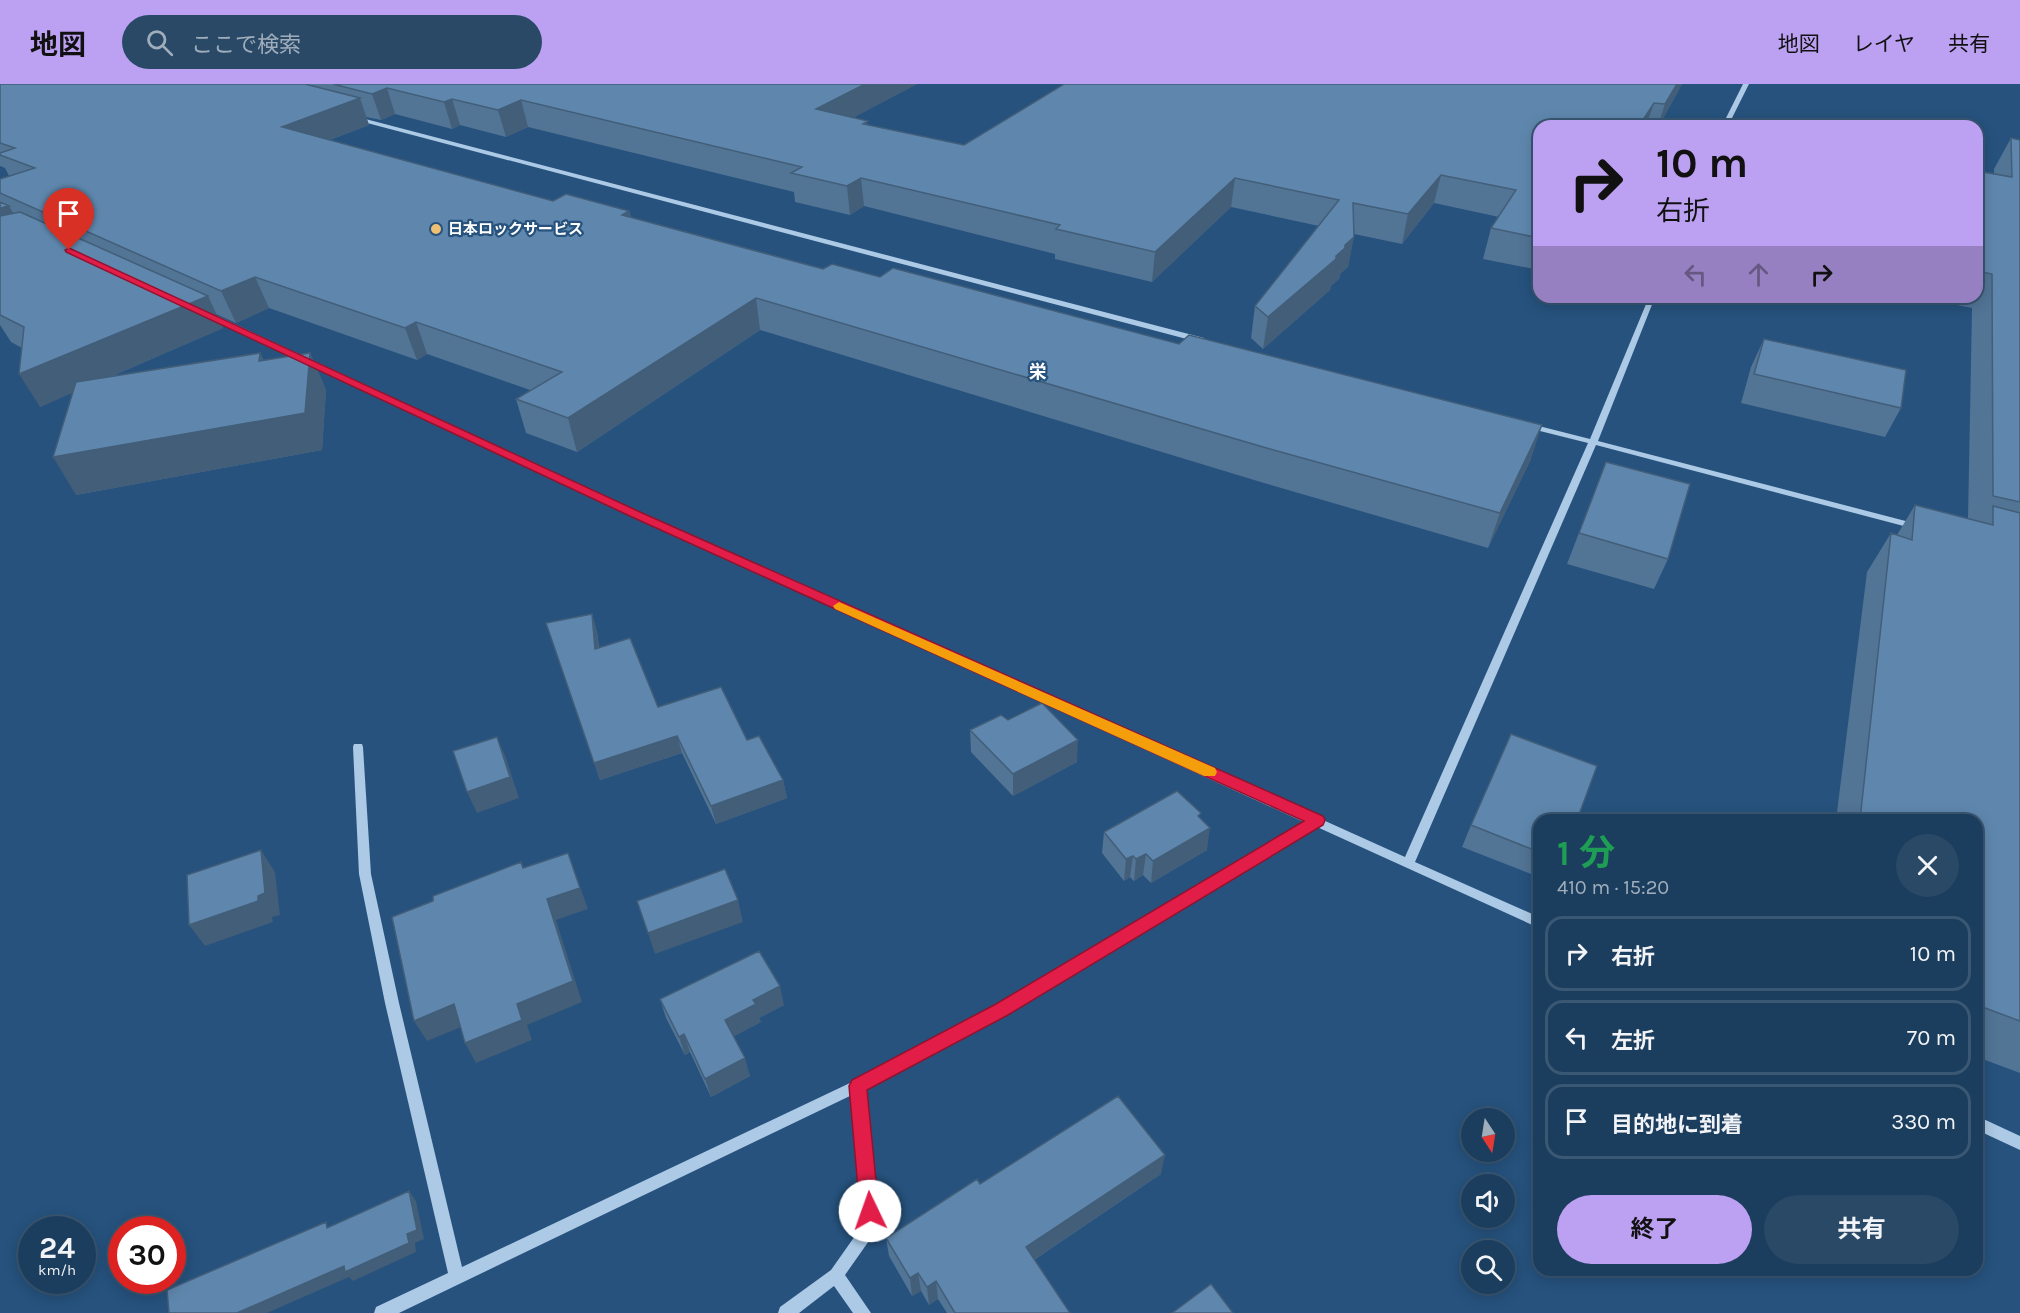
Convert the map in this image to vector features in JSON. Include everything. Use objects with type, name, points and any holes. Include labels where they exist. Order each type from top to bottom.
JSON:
[{"type":"street","points":[[1728,120],[1746,84]]},
{"type":"street","points":[[343,114],[1210,342]]},
{"type":"street","points":[[1408,864],[1593,442],[1650,303]]},
{"type":"street","points":[[193,308],[636,514],[1318,820],[1408,864],[1533,920]]},
{"type":"street","points":[[1523,424],[1928,529]]},
{"type":"street","points":[[358,747],[365,874],[392,1003],[457,1277]]},
{"type":"street","points":[[382,1313],[858,1086],[1002,1009],[1318,820]]},
{"type":"street","points":[[786,1313],[836,1275],[870,1228],[868,1178],[858,1086]]},
{"type":"street","points":[[1983,1126],[2020,1143]]},
{"type":"street","points":[[836,1275],[863,1313]]},
{"type":"building","points":[[0,84],[305,84],[360,98],[282,127],[553,201],[566,194],[629,211],[622,215],[823,269],[832,264],[880,277],[893,268],[1179,344],[1189,335],[1542,425],[1500,513],[1270,449],[756,298],[568,418],[516,399],[562,372],[416,322],[405,328],[255,277],[221,291],[0,193],[0,179],[35,168],[0,155],[0,153],[15,148],[0,143]]},
{"type":"building","points":[[333,84],[865,84],[816,109],[868,121],[863,124],[964,145],[1064,84],[1677,84],[1665,104],[1654,103],[1643,120],[1533,120],[1533,237],[1491,228],[1516,190],[1441,175],[1408,214],[1353,203],[1354,237],[1336,256],[1336,259],[1268,317],[1255,306],[1339,200],[1235,178],[1155,252],[1056,229],[1060,225],[861,178],[847,186],[791,173],[802,167],[521,100],[498,110],[452,99],[444,102],[387,88],[372,94]]},
{"type":"building","points":[[2011,138],[2020,140],[2020,502],[1993,496],[1992,274],[1983,272],[1983,172],[2012,177]]},
{"type":"building","points":[[0,202],[9,206],[0,208]]},
{"type":"building","points":[[20,212],[208,296],[19,374],[24,327],[0,315],[0,216]]},
{"type":"building","points":[[1764,339],[1906,370],[1901,408],[1754,374]]},
{"type":"building","points":[[260,353],[259,361],[310,353],[305,413],[53,457],[76,382]]},
{"type":"building","points":[[1606,462],[1690,484],[1668,559],[1579,533]]},
{"type":"building","points":[[1915,505],[1993,525],[1993,506],[2020,513],[2020,1021],[1983,1007],[1983,814],[1861,814],[1891,533],[1912,540]]},
{"type":"building","points":[[592,614],[595,649],[630,638],[658,707],[721,687],[747,740],[759,736],[783,780],[711,806],[677,736],[594,763],[546,623]]},
{"type":"building","points":[[1042,703],[1078,740],[1013,774],[970,730],[1001,715],[1008,720]]},
{"type":"building","points":[[1511,734],[1597,766],[1579,814],[1533,814],[1533,850],[1471,825]]},
{"type":"building","points":[[497,737],[510,777],[467,792],[453,751]]},
{"type":"building","points":[[1177,791],[1201,813],[1198,816],[1210,828],[1153,861],[1146,854],[1136,859],[1133,856],[1126,859],[1104,832]]},
{"type":"building","points":[[261,850],[265,893],[258,896],[258,901],[189,925],[187,875]]},
{"type":"building","points":[[568,853],[580,888],[547,899],[573,981],[517,1004],[522,1020],[465,1043],[454,1004],[414,1021],[392,917],[433,901],[433,896],[521,862],[523,868]]},
{"type":"building","points":[[725,869],[738,900],[648,933],[637,901]]},
{"type":"building","points":[[759,951],[780,986],[753,1000],[756,1004],[725,1020],[745,1058],[705,1079],[684,1034],[679,1037],[660,999]]},
{"type":"building","points":[[1118,1096],[1165,1155],[1026,1247],[1070,1313],[955,1313],[936,1281],[927,1287],[918,1273],[910,1278],[886,1238],[977,1179],[980,1184]]},
{"type":"building","points":[[409,1191],[417,1230],[407,1234],[409,1243],[345,1272],[344,1266],[237,1313],[169,1313],[167,1294],[186,1294],[186,1282],[326,1222],[327,1228]]},
{"type":"building","points":[[1211,1284],[1233,1313],[1172,1313]]},
{"type":"slow traffic","points":[[839,606],[1210,772]]},
{"type":"place","name":"日本ロックサービス","points":[[436,229]]},
{"type":"district","name":"栄","points":[[1038,372]]},
{"type":"route","points":[[69,250],[636,514],[1318,820],[1002,1009],[858,1086],[870,1211]]}]
